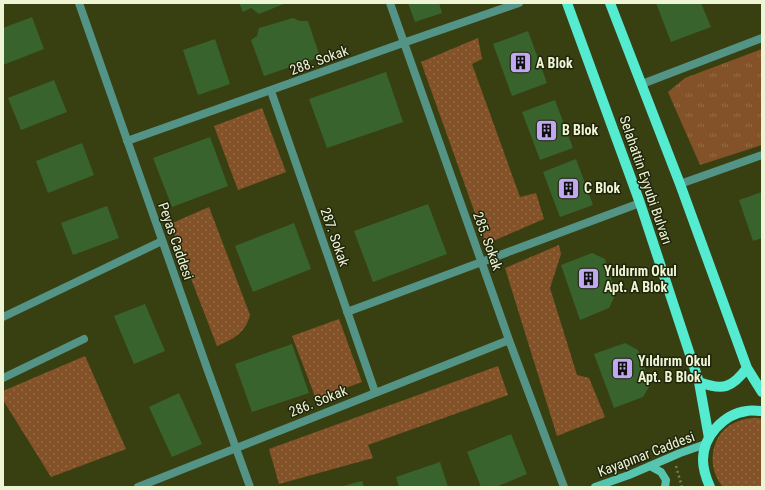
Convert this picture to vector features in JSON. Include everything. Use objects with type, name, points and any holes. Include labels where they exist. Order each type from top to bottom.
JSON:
[{"type":"main road","name":"Selahattin Eyyubi Bulvarı","points":[[567,3],[640,203],[699,382],[707,441]]},
{"type":"main road","name":"Selahattin Eyyubi Bulvarı","points":[[610,3],[680,184],[747,368],[762,392]]},
{"type":"main road","points":[[699,382],[712,387],[728,386],[739,380],[747,368]]},
{"type":"main road","points":[[710,487],[704,474],[703,459],[707,441],[718,425],[731,416],[746,411],[762,411]]},
{"type":"main road","name":"Kayapınar Caddesi","points":[[595,487],[630,475],[707,441]]},
{"type":"main road","points":[[650,466],[661,472],[666,480],[664,487]]},
{"type":"street","name":"Peyas Caddesi","points":[[79,3],[250,487]]},
{"type":"street","name":"285. Sokak","points":[[390,3],[509,340],[564,487]]},
{"type":"street","name":"288. Sokak","points":[[127,141],[519,3]]},
{"type":"street","points":[[642,84],[762,38]]},
{"type":"street","name":"287. Sokak","points":[[271,91],[375,392]]},
{"type":"street","points":[[680,184],[762,155]]},
{"type":"street","points":[[347,312],[640,203]]},
{"type":"street","points":[[3,317],[162,241]]},
{"type":"street","points":[[3,378],[84,339]]},
{"type":"street","name":"286. Sokak","points":[[138,487],[509,340]]},
{"type":"path","points":[[675,462],[682,487]]},
{"type":"green space","points":[[478,38],[482,59],[472,64],[520,197],[536,193],[544,219],[486,244],[421,62]]},
{"type":"green space","points":[[762,49],[762,145],[700,165],[668,92],[685,78]]},
{"type":"green space","points":[[262,108],[286,172],[238,190],[214,126]]},
{"type":"green space","points":[[209,207],[250,315],[245,327],[238,335],[217,346],[170,224]]},
{"type":"green space","points":[[559,245],[561,254],[550,288],[577,375],[589,378],[605,417],[557,436],[505,268]]},
{"type":"green space","points":[[339,319],[362,382],[316,399],[292,336]]},
{"type":"green space","points":[[85,356],[126,449],[51,477],[3,400],[3,391]]},
{"type":"green space","points":[[498,366],[508,395],[368,445],[373,458],[279,484],[269,449]]},
{"type":"green space","points":[[746,419],[762,419],[762,487],[723,487],[714,471],[713,452],[715,443],[726,428],[734,423]]},
{"type":"building","points":[[239,3],[286,3],[259,14],[251,8],[243,12]]},
{"type":"building","points":[[408,3],[439,3],[442,13],[415,22]]},
{"type":"building","points":[[656,3],[701,3],[711,27],[671,42]]},
{"type":"building","points":[[32,17],[44,49],[3,65],[3,28]]},
{"type":"building","points":[[293,18],[300,21],[308,21],[320,57],[264,76],[251,40],[257,36],[259,28]]},
{"type":"building","name":"A Blok","points":[[528,31],[547,83],[512,96],[493,44]]},
{"type":"building","points":[[215,39],[230,84],[198,95],[183,50]]},
{"type":"building","points":[[386,72],[403,122],[327,148],[309,99]]},
{"type":"building","points":[[54,80],[67,112],[21,130],[8,98]]},
{"type":"building","name":"B Blok","points":[[555,100],[573,148],[540,160],[522,112]]},
{"type":"building","points":[[210,137],[228,186],[172,207],[153,158]]},
{"type":"building","points":[[82,143],[94,175],[48,193],[36,161]]},
{"type":"building","name":"C Blok","points":[[576,159],[593,205],[560,217],[543,172]]},
{"type":"building","points":[[762,192],[762,238],[753,241],[739,200]]},
{"type":"building","points":[[428,204],[447,254],[373,282],[354,231]]},
{"type":"building","points":[[107,206],[119,238],[73,255],[61,223]]},
{"type":"building","points":[[294,223],[311,269],[253,292],[235,246]]},
{"type":"building","name":"Yıldırım Okul Apt. A Blok","points":[[592,253],[605,259],[616,293],[609,308],[580,320],[561,265]]},
{"type":"building","points":[[145,304],[165,351],[134,364],[114,316]]},
{"type":"building","name":"Yıldırım Okul Apt. B Blok","points":[[625,343],[638,350],[650,385],[643,397],[614,408],[594,354]]},
{"type":"building","points":[[292,344],[309,393],[252,412],[235,364]]},
{"type":"building","points":[[179,393],[202,444],[172,457],[149,407]]},
{"type":"building","points":[[511,434],[527,474],[496,487],[481,487],[467,452]]},
{"type":"building","points":[[440,462],[448,487],[399,487],[396,477]]},
{"type":"building","points":[[362,481],[364,487],[343,487],[343,486]]},
{"type":"place","name":"A Blok","points":[[520,63]]},
{"type":"place","name":"B Blok","points":[[547,130]]},
{"type":"place","name":"C Blok","points":[[568,188]]},
{"type":"place","name":"Yıldırım Okul Apt. A Blok","points":[[589,279]]},
{"type":"place","name":"Yıldırım Okul Apt. B Blok","points":[[622,369]]}]
